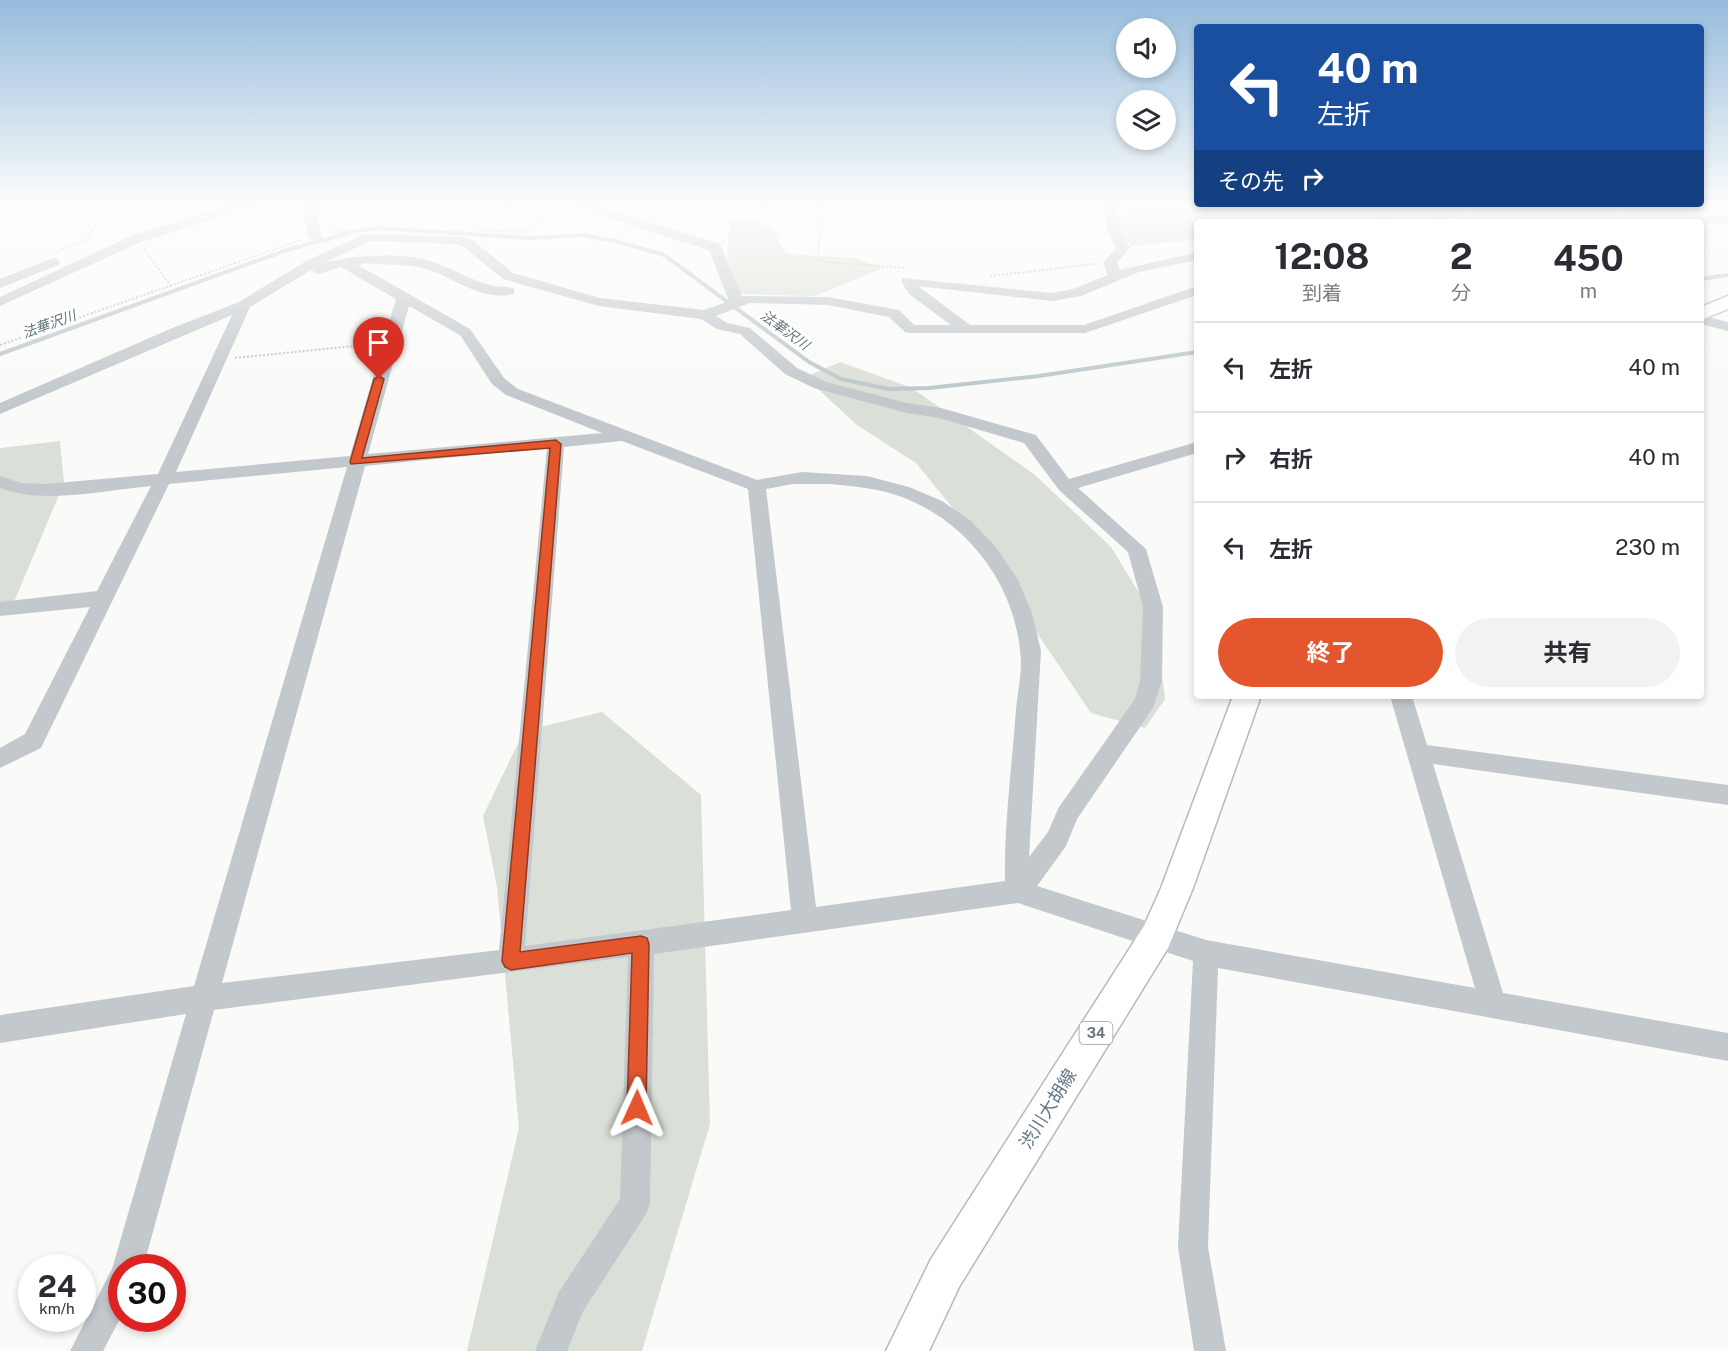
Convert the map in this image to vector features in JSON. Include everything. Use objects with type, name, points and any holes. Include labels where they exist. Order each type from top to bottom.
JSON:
[{"type":"main road","points":[[1704,313],[1728,302]]},
{"type":"main road","name":"渋川大胡線","points":[[907,1351],[945,1273],[1156,937],[1177,888],[1246,699]]},
{"type":"street","points":[[0,284],[33,270]]},
{"type":"street","points":[[0,302],[69,270]]},
{"type":"street","points":[[0,408],[175,332],[244,305],[301,270]]},
{"type":"street","points":[[284,280],[316,270]]},
{"type":"street","points":[[357,270],[465,332],[498,381],[512,392],[757,486],[808,478],[842,478],[896,488],[929,500],[954,516],[982,542],[1006,576],[1027,623],[1031,651],[1017,862],[1018,891]]},
{"type":"street","points":[[438,270],[485,290],[508,291]]},
{"type":"street","points":[[501,270],[508,276],[599,302],[705,315],[723,326],[745,331],[791,371],[820,386],[907,408],[941,413],[1030,439],[1065,486],[1137,549],[1153,606],[1151,681],[1145,702],[1067,814],[1058,838],[1018,891]]},
{"type":"street","points":[[724,270],[736,303]]},
{"type":"street","points":[[965,328],[914,291],[908,281],[1052,297],[1076,293],[1110,270]]},
{"type":"street","points":[[705,315],[748,299],[851,304],[894,313],[910,329],[1086,329],[1194,291]]},
{"type":"street","points":[[131,1254],[355,462],[404,297]]},
{"type":"street","points":[[0,759],[33,741],[163,479],[244,305]]},
{"type":"street","points":[[1704,321],[1728,327]]},
{"type":"street","points":[[0,482],[19,489],[46,490],[625,436]]},
{"type":"street","points":[[511,961],[556,444]]},
{"type":"street","points":[[1065,486],[1194,448]]},
{"type":"street","points":[[757,486],[805,921]]},
{"type":"street","points":[[0,609],[103,598]]},
{"type":"street","points":[[1402,699],[1493,1003]]},
{"type":"street","points":[[1419,753],[1728,795]]},
{"type":"street","points":[[0,1029],[204,998],[641,944],[1018,891],[1206,953],[1728,1047]]},
{"type":"street","points":[[551,1351],[570,1303],[634,1203],[641,944]]},
{"type":"street","points":[[1206,953],[1193,1247],[1210,1351]]},
{"type":"street","points":[[86,1351],[108,1308]]},
{"type":"path","points":[[159,270],[171,286]]},
{"type":"path","points":[[0,345],[218,270]]},
{"type":"path","points":[[987,276],[1093,270]]},
{"type":"path","points":[[220,359],[390,343]]},
{"type":"shaded area","points":[[731,270],[878,270],[815,296],[737,294]]},
{"type":"shaded area","points":[[840,362],[912,388],[1035,475],[1111,547],[1155,619],[1165,699],[1145,728],[1091,713],[951,506],[916,463],[857,425],[805,377]]},
{"type":"shaded area","points":[[60,441],[64,483],[11,609],[0,614],[0,448]]},
{"type":"shaded area","points":[[602,712],[701,795],[710,1124],[642,1351],[467,1351],[519,1128],[497,887],[483,816],[524,731]]},
{"type":"waterway","name":"法華沢川","points":[[0,354],[232,270]]},
{"type":"waterway","name":"法華沢川","points":[[684,270],[809,362],[841,379],[889,389],[929,388],[1039,376],[1194,352]]},
{"type":"waterway","name":"法華沢川","points":[[1704,279],[1728,275]]},
{"type":"route","points":[[379,379],[355,462],[556,444],[511,961],[641,944],[637,1108]]}]
